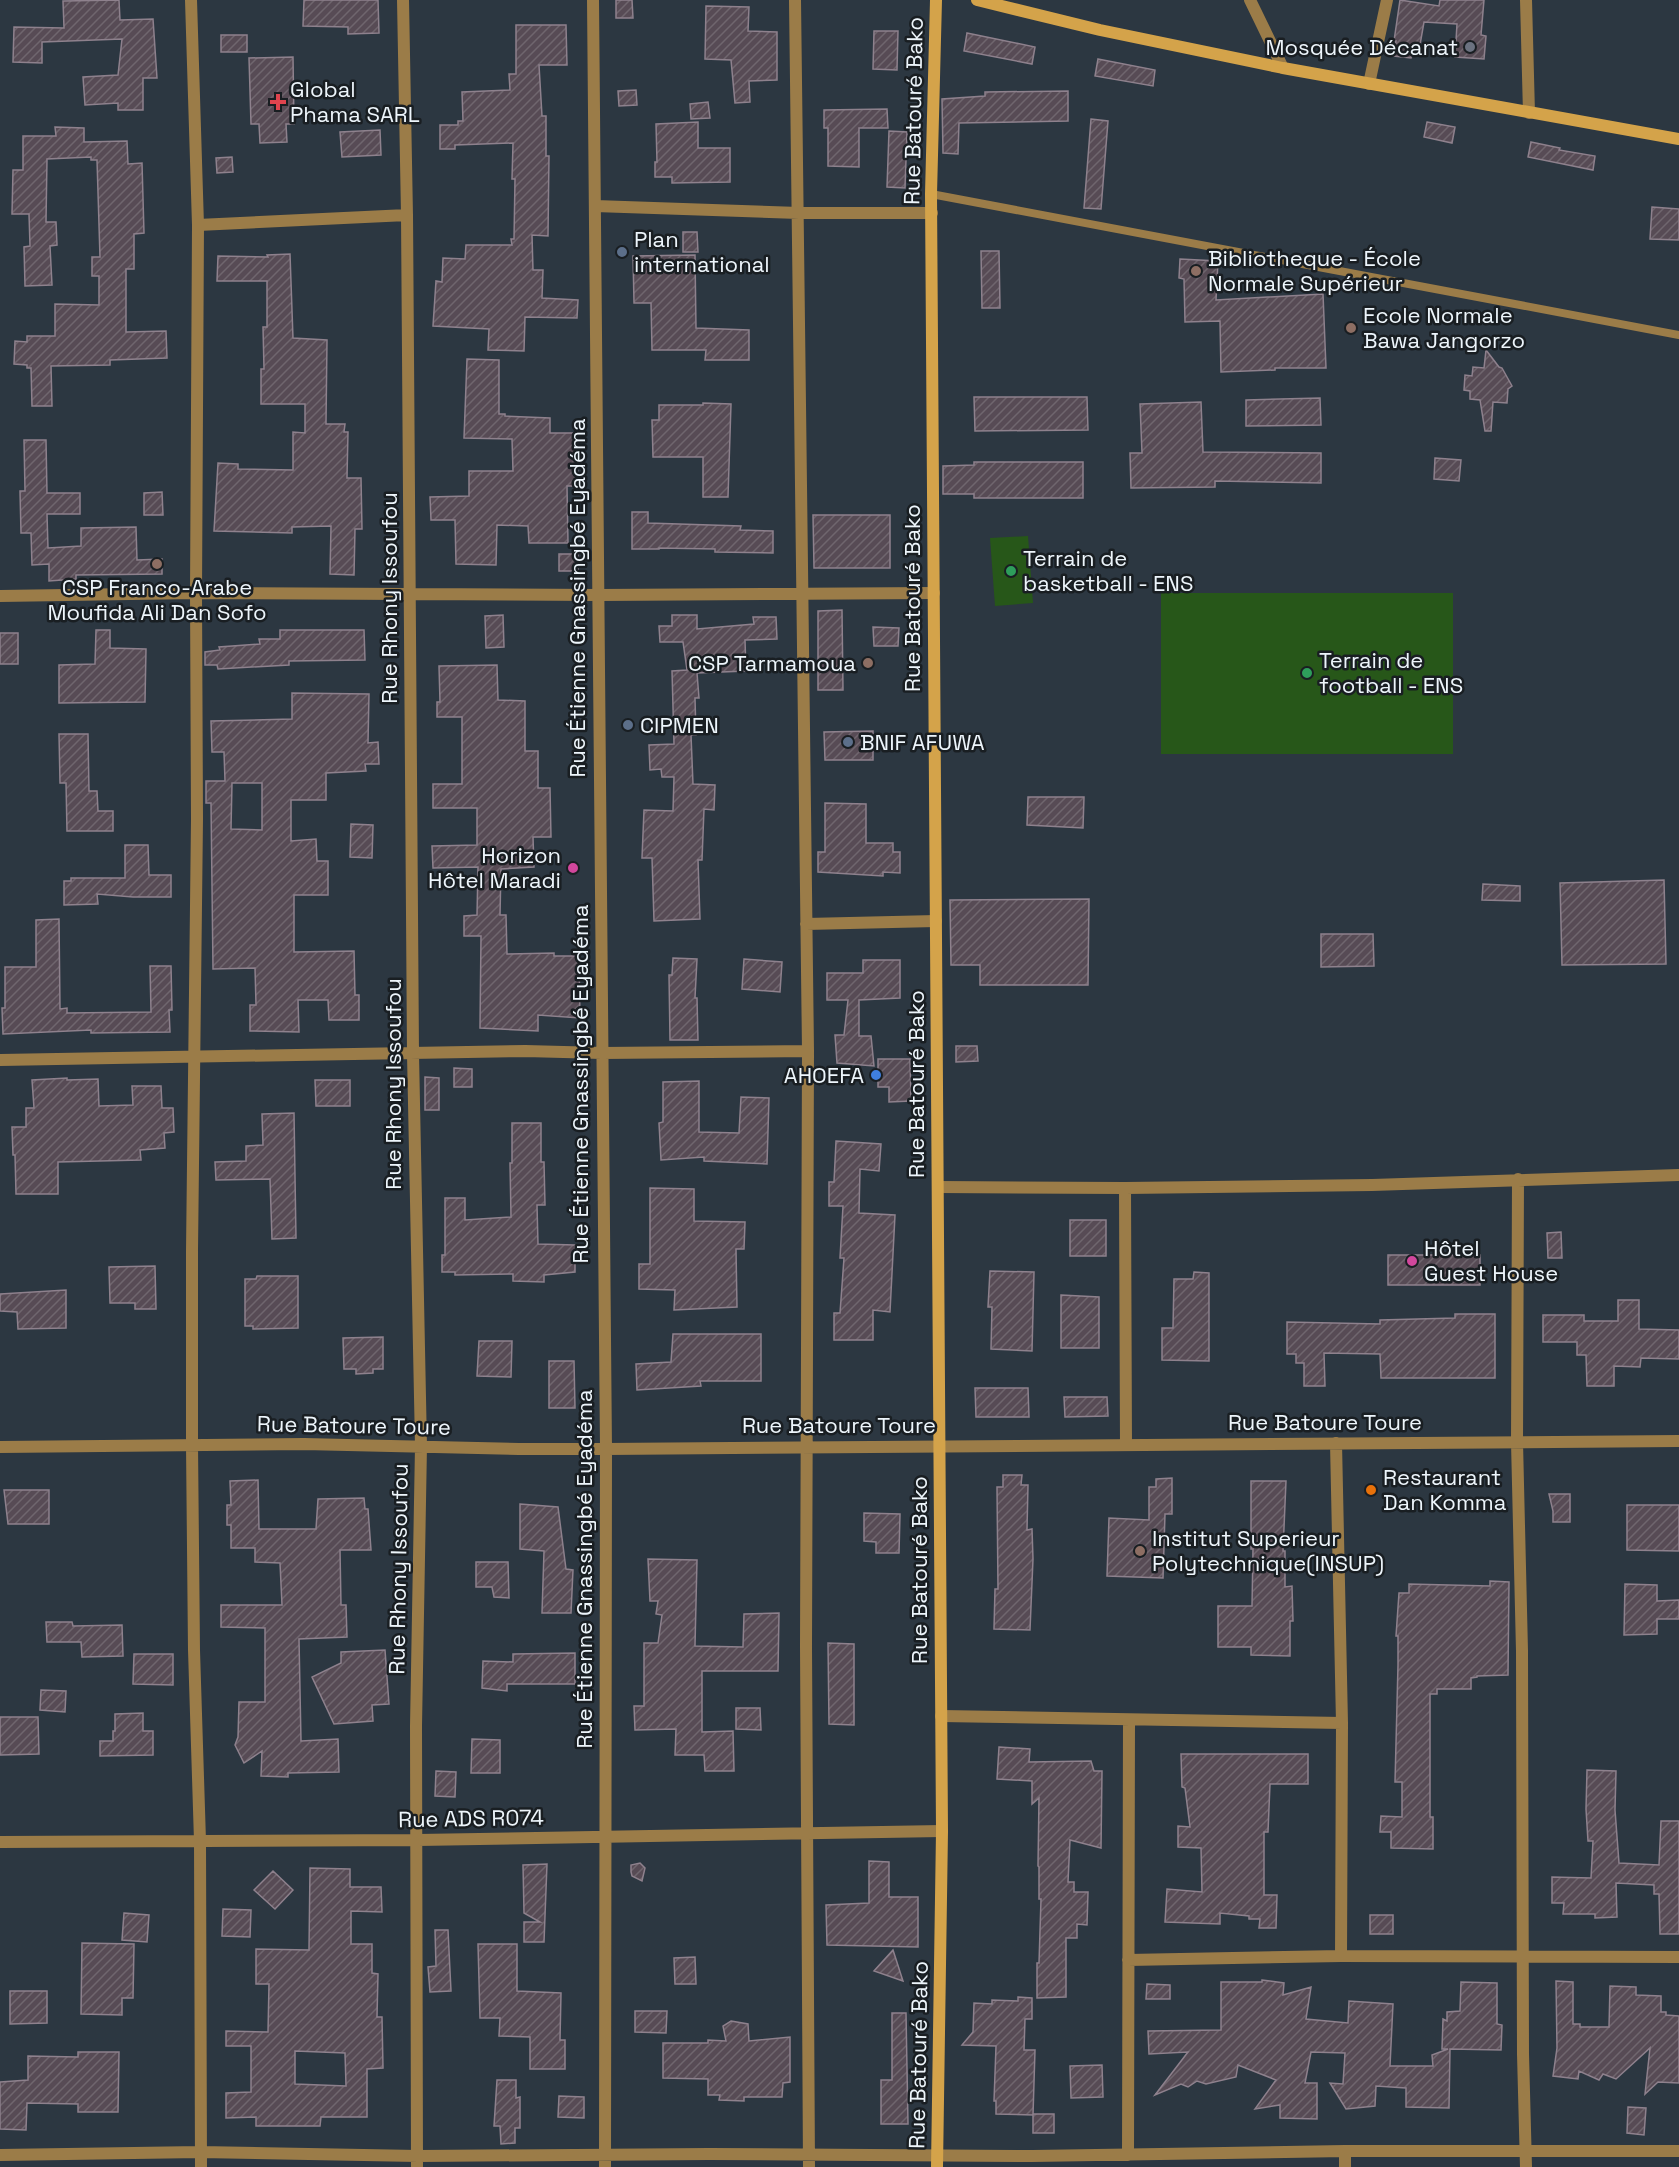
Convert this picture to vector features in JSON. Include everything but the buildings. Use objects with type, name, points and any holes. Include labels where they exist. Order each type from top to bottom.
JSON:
[{"type":"main road","name":"Rue Batouré Bako","points":[[936,0],[931,194],[942,1831],[937,2161]]},
{"type":"main road","points":[[977,0],[1100,30],[1283,68],[1679,140]]},
{"type":"street","points":[[191,0],[198,225],[197,819],[192,1445],[194,1650],[200,1841],[201,2167]]},
{"type":"street","name":"Rue Rhony Issoufou","points":[[403,0],[407,215],[413,1054],[421,1446],[416,1726],[417,2162]]},
{"type":"street","name":"Rue Étienne Gnassingbé Eyadéma","points":[[593,0],[606,1449],[605,2161]]},
{"type":"street","points":[[795,0],[808,1051],[809,2161]]},
{"type":"street","points":[[1250,0],[1283,68]]},
{"type":"street","points":[[1369,84],[1387,0]]},
{"type":"street","points":[[1526,0],[1529,113]]},
{"type":"street","points":[[595,206],[799,213],[932,213]]},
{"type":"street","points":[[198,225],[407,215]]},
{"type":"street","points":[[0,596],[196,593],[599,595],[934,593]]},
{"type":"street","points":[[806,924],[936,921]]},
{"type":"street","points":[[0,1060],[525,1051],[602,1053],[808,1051]]},
{"type":"street","points":[[938,1187],[1125,1188],[1372,1185],[1679,1175]]},
{"type":"street","points":[[1518,1179],[1517,1442],[1522,1662],[1523,2054],[1526,2167]]},
{"type":"street","points":[[1125,1188],[1126,1444]]},
{"type":"street","name":"Rue Batoure Toure","points":[[0,1447],[192,1445],[606,1449],[1679,1441]]},
{"type":"street","points":[[1336,1443],[1342,1723],[1341,1956]]},
{"type":"street","points":[[941,1716],[1342,1723]]},
{"type":"street","points":[[1128,2155],[1129,1720]]},
{"type":"street","name":"Rue ADS R074","points":[[0,1842],[418,1840],[942,1831]]},
{"type":"street","points":[[1128,1960],[1341,1956],[1679,1957]]},
{"type":"street","points":[[0,2155],[200,2152],[417,2162],[937,2161],[1345,2151],[1679,2151]]},
{"type":"street","points":[[1345,2151],[1345,2167]]},
{"type":"lane","points":[[931,194],[1679,335]]},
{"type":"green space","name":"Terrain de basketball - ENS","points":[[1028,536],[1033,603],[995,606],[990,538]]},
{"type":"green space","name":"Terrain de football - ENS","points":[[1161,593],[1453,593],[1453,754],[1161,754]]},
{"type":"place","name":"Mosquée Décanat","points":[[1470,47]]},
{"type":"place","name":"Global Phama SARL","points":[[278,102]]},
{"type":"place","name":"Plan international","points":[[622,252]]},
{"type":"place","name":"Bibliotheque - École Normale Supérieur","points":[[1196,271]]},
{"type":"place","name":"Ecole Normale Bawa Jangorzo","points":[[1351,328]]},
{"type":"place","name":"CSP Franco-Arabe Moufida Ali Dan Sofo","points":[[157,564]]},
{"type":"place","name":"Terrain de basketball - ENS","points":[[1011,571]]},
{"type":"place","name":"CSP Tarmamoua","points":[[868,663]]},
{"type":"place","name":"Terrain de football - ENS","points":[[1307,673]]},
{"type":"place","name":"CIPMEN","points":[[628,725]]},
{"type":"place","name":"BNIF AFUWA","points":[[848,742]]},
{"type":"place","name":"Horizon Hôtel Maradi","points":[[573,868]]},
{"type":"place","name":"AHOEFA","points":[[876,1075]]},
{"type":"place","name":"Hôtel Guest House","points":[[1412,1261]]},
{"type":"place","name":"Restaurant Dan Komma","points":[[1371,1490]]},
{"type":"place","name":"Institut Superieur Polytechnique(INSUP)","points":[[1140,1551]]}]
